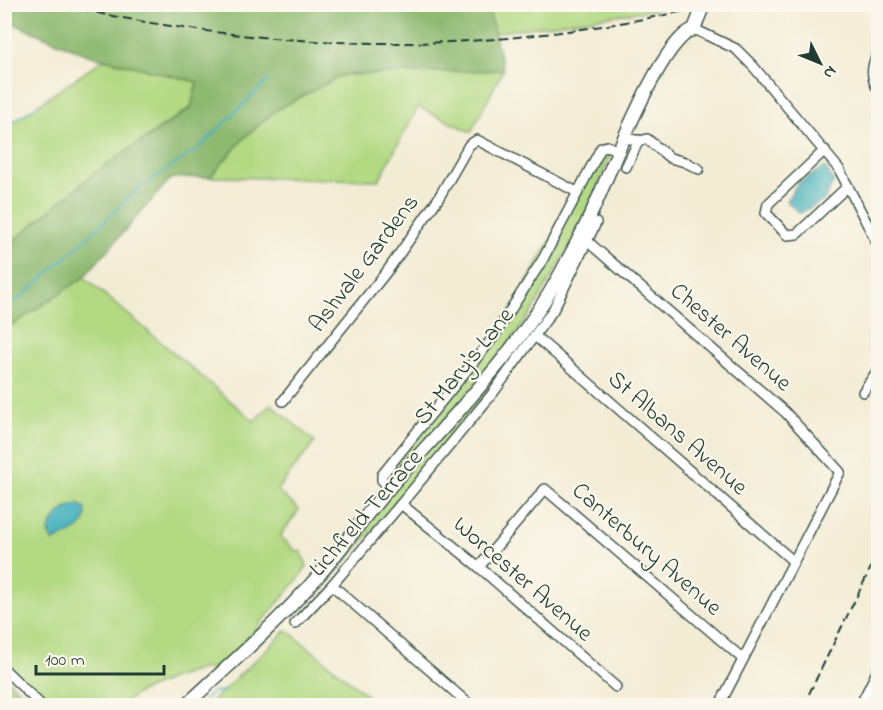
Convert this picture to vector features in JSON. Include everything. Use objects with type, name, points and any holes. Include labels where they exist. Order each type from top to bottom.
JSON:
[{"type":"main road","name":"St Mary's Lane","points":[[185,705],[310,586],[389,487],[444,428],[515,342],[564,268],[659,68],[682,37],[694,29],[704,4]]},
{"type":"street","points":[[694,29],[743,54],[825,150],[839,170],[879,245]]},
{"type":"street","points":[[879,53],[871,70],[879,89]]},
{"type":"street","points":[[625,138],[647,139],[670,158],[699,169]]},
{"type":"street","name":"Ashvale Gardens","points":[[283,401],[388,270],[438,199],[469,145],[477,140],[577,192]]},
{"type":"street","points":[[626,167],[639,140]]},
{"type":"street","points":[[389,487],[382,480],[382,475],[492,339],[538,267],[601,148],[607,146],[619,151]]},
{"type":"street","points":[[825,150],[768,204],[766,213],[788,235],[797,234],[848,186]]},
{"type":"street","name":"Lichfield Terrace","points":[[295,624],[332,585],[471,420],[535,336],[564,290],[596,223],[589,219]]},
{"type":"street","name":"Chester Avenue","points":[[587,241],[785,412],[840,472],[793,561]]},
{"type":"street","name":"St Albans Avenue","points":[[535,336],[793,561]]},
{"type":"street","points":[[863,392],[879,370]]},
{"type":"street","name":"Canterbury Avenue","points":[[479,567],[545,489],[743,659]]},
{"type":"street","name":"Worcester Avenue","points":[[401,504],[479,567],[616,687]]},
{"type":"street","points":[[719,705],[793,561]]},
{"type":"street","points":[[332,585],[471,705]]},
{"type":"street","points":[[310,586],[322,596]]},
{"type":"street","points":[[4,669],[42,705]]},
{"type":"street","points":[[860,705],[879,670]]},
{"type":"green space","points":[[488,4],[678,5],[678,6],[494,33]]},
{"type":"green space","points":[[4,5],[488,5],[503,70],[342,75],[276,110],[244,138],[210,177],[171,178],[84,277],[11,326],[5,319],[5,248],[92,175],[191,108],[197,82],[88,55],[5,20]]},
{"type":"green space","points":[[104,59],[197,82],[191,107],[92,175],[5,248],[5,128]]},
{"type":"green space","points":[[503,70],[471,132],[418,107],[379,180],[210,177],[244,138],[276,110],[342,75]]},
{"type":"green space","points":[[605,151],[611,153],[582,224],[533,310],[500,356],[393,477],[390,477],[387,472],[495,339],[599,154]]},
{"type":"green space","points":[[84,277],[254,421],[271,404],[315,442],[277,490],[299,510],[280,536],[296,551],[301,552],[307,566],[299,578],[241,647],[214,673],[205,668],[171,679],[138,693],[121,705],[51,705],[5,663],[4,319],[11,326]]},
{"type":"green space","points":[[548,307],[550,308],[523,344],[440,450],[320,588],[319,582],[391,491]]},
{"type":"green space","points":[[287,630],[379,705],[208,705]]},
{"type":"green space","points":[[5,677],[35,705],[5,705]]},
{"type":"water","points":[[825,167],[834,182],[823,201],[800,213],[786,201],[798,183]]},
{"type":"water","points":[[78,504],[85,508],[85,521],[72,533],[53,541],[48,533],[55,518],[67,508]]},
{"type":"waterway","points":[[4,307],[20,298],[138,189],[199,148],[268,80]]},
{"type":"waterway","points":[[4,128],[38,105]]},
{"type":"waterway","points":[[198,706],[213,692],[226,691]]},
{"type":"railway","points":[[57,4],[202,31],[301,40],[400,43],[483,40],[551,33],[718,4]]},
{"type":"railway","points":[[803,706],[878,553]]}]
